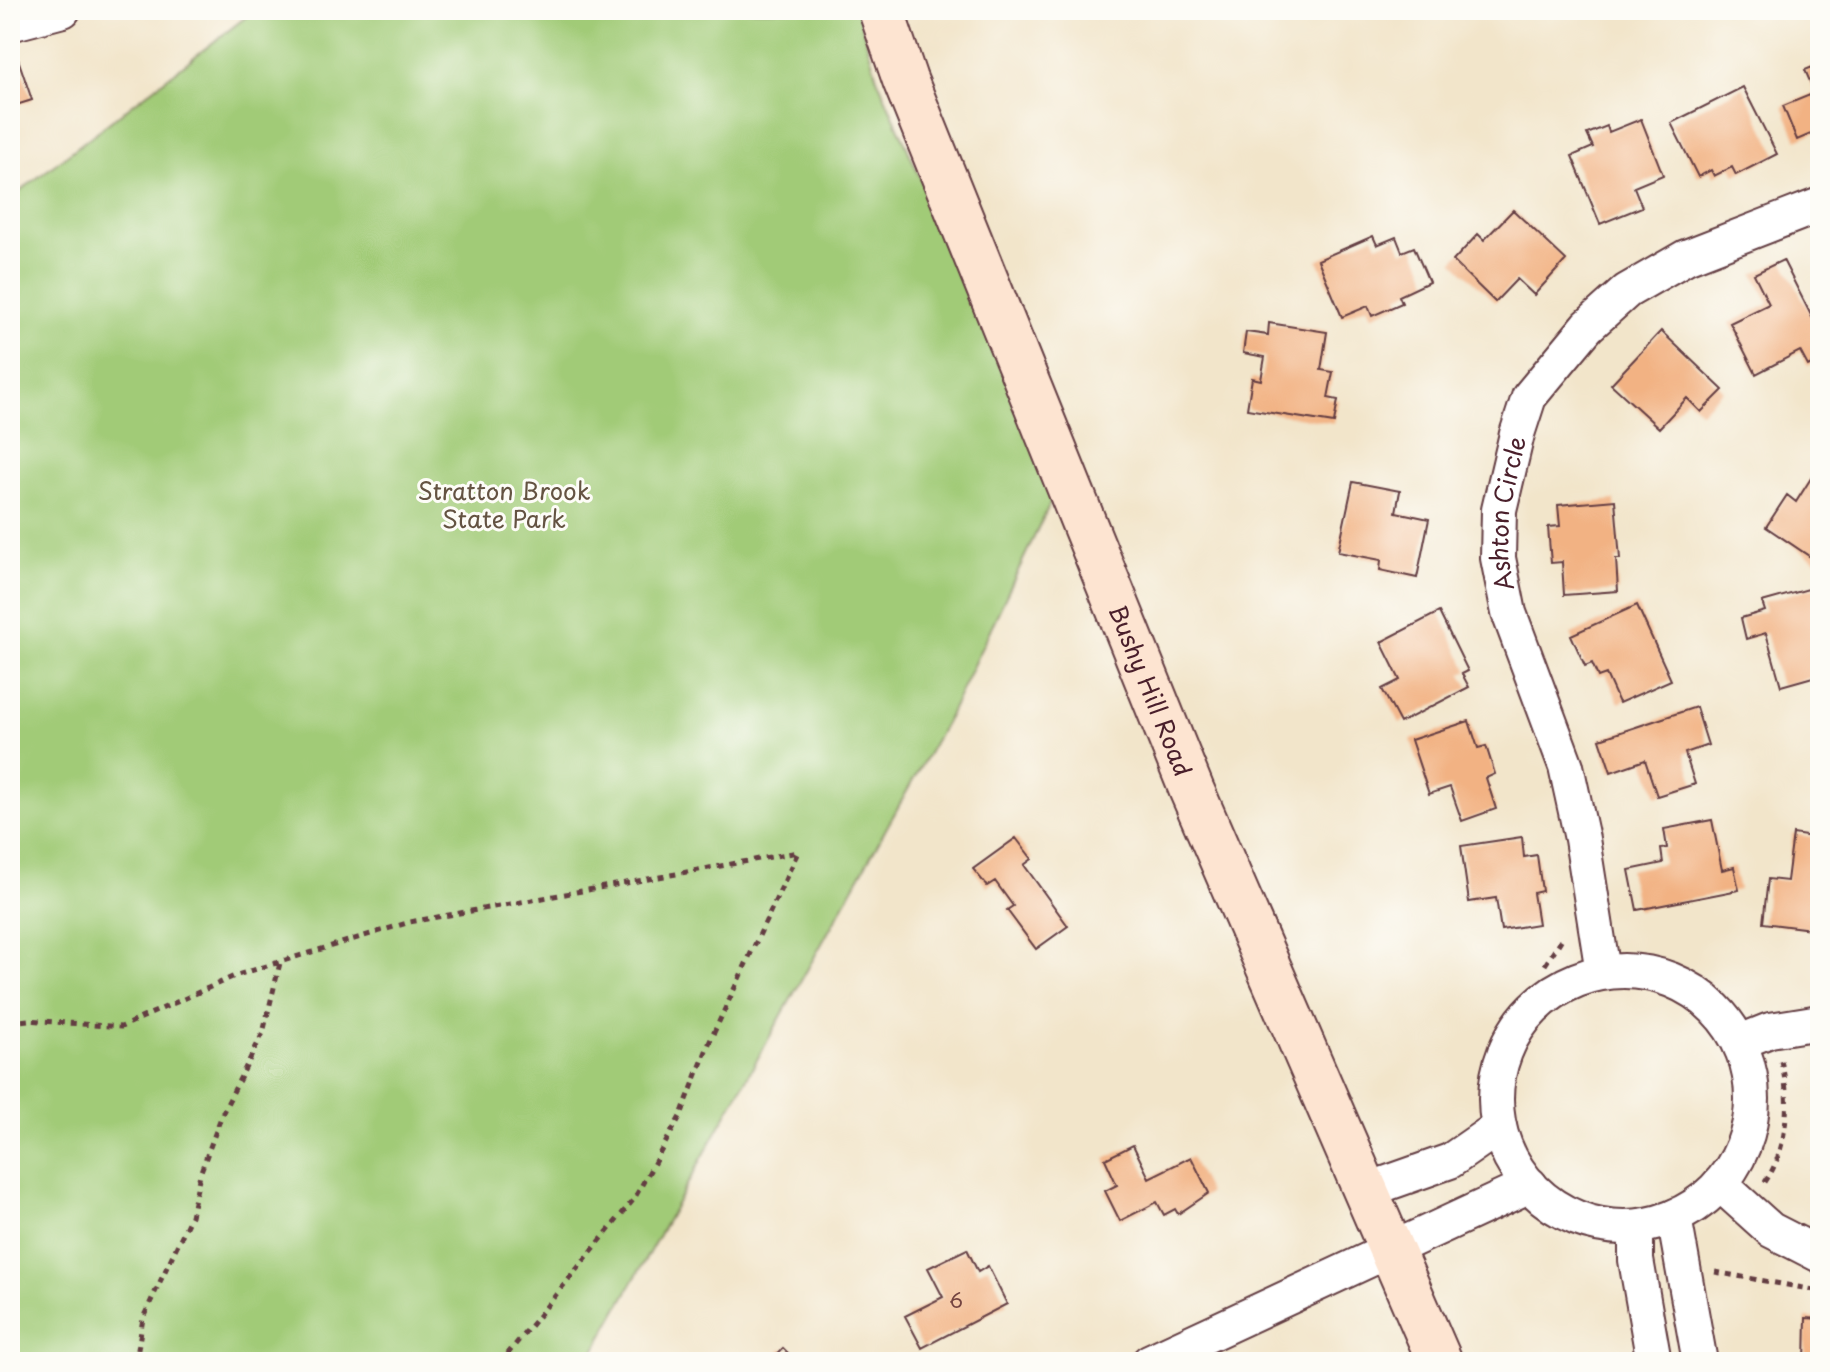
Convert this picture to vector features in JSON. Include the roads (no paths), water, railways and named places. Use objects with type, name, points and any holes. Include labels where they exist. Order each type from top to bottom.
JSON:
[{"type":"main road","name":"Bushy Hill Road","points":[[881,10],[905,80],[1192,791],[1440,1362]]},
{"type":"street","points":[[10,24],[63,10]]},
{"type":"street","name":"Ashton Circle","points":[[1603,972],[1582,839],[1566,766],[1509,613],[1498,558],[1499,510],[1517,434],[1529,397],[1588,326],[1627,291],[1686,257],[1820,205]]},
{"type":"street","points":[[1755,1036],[1751,1116],[1741,1152],[1720,1184],[1699,1204],[1674,1217],[1636,1227],[1606,1226],[1578,1219],[1552,1205],[1530,1185],[1510,1158],[1499,1127],[1497,1086],[1508,1045],[1531,1011],[1564,985],[1603,972],[1644,972],[1683,984],[1755,1036],[1820,1022]]},
{"type":"street","points":[[1365,1191],[1450,1161],[1499,1127]]},
{"type":"street","points":[[1720,1184],[1771,1230],[1820,1255]]},
{"type":"street","points":[[1149,1362],[1530,1185]]},
{"type":"street","points":[[1674,1217],[1700,1362]]},
{"type":"street","points":[[1636,1227],[1636,1260],[1654,1362]]},
{"type":"park label","name":"Stratton Brook State Park","points":[[504,504]]}]
